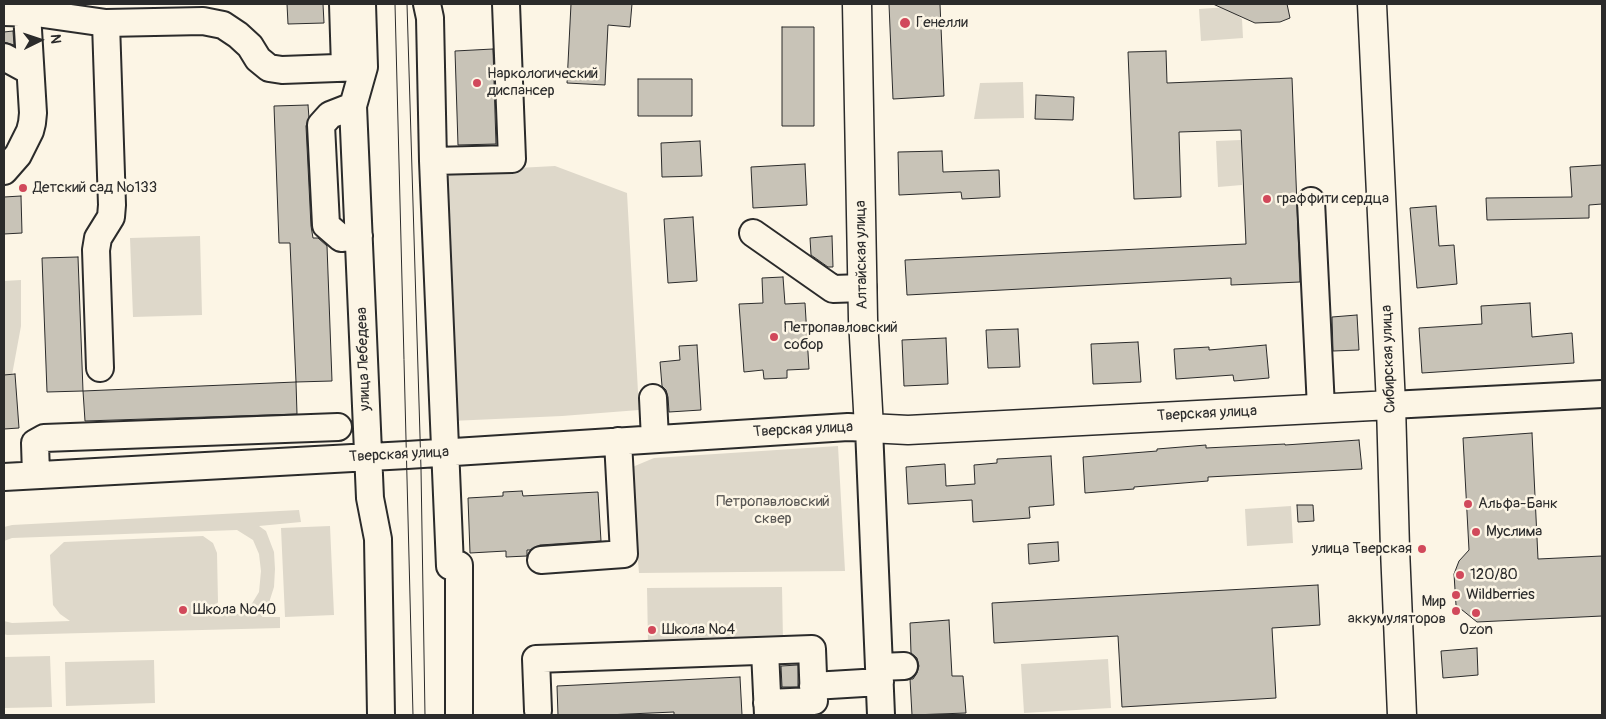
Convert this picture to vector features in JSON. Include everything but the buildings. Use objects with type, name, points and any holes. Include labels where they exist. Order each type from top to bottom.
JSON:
[{"type":"main road","name":"Алтайская улица","points":[[857,4],[863,288],[869,428]]},
{"type":"main road","name":"Сибирская улица","points":[[1372,4],[1391,405],[1396,593],[1402,715]]},
{"type":"main road","name":"Тверская улица","points":[[869,428],[908,430],[1391,405]]},
{"type":"street","points":[[4,170],[18,155],[30,131],[33,113],[30,71],[15,12],[36,13],[106,23],[203,21],[223,25],[250,46],[258,59],[269,68],[282,70],[354,67],[343,4]]},
{"type":"street","name":"улица Лебедева","points":[[362,4],[354,67],[353,106],[370,498],[378,539],[381,715]]},
{"type":"street","points":[[428,4],[445,453],[455,565],[459,715]]},
{"type":"street","points":[[433,162],[512,159],[506,4]]},
{"type":"street","points":[[100,368],[96,250],[98,238],[110,217],[112,205],[106,23]]},
{"type":"street","points":[[4,56],[30,71]]},
{"type":"street","points":[[1311,201],[1321,408]]},
{"type":"street","points":[[753,233],[833,289],[863,288]]},
{"type":"street","name":"Тверская улица","points":[[1391,405],[1602,394]]},
{"type":"street","points":[[653,398],[655,439]]},
{"type":"street","points":[[36,475],[35,443],[44,438],[338,427]]},
{"type":"street","name":"Тверская улица","points":[[4,476],[445,453],[839,428],[869,428]]},
{"type":"street","name":"Алтайская улица","points":[[869,428],[888,672],[881,715]]},
{"type":"street","points":[[540,560],[624,554],[618,442]]},
{"type":"street","points":[[538,711],[536,659],[812,649],[814,701],[767,709],[765,651]]},
{"type":"street","points":[[813,686],[888,672]]},
{"type":"green space","points":[[1227,7],[1242,19],[1243,38],[1201,41],[1199,9]]},
{"type":"green space","points":[[1023,82],[1024,118],[974,119],[980,83]]},
{"type":"green space","points":[[1241,140],[1242,185],[1218,187],[1216,141]]},
{"type":"green space","points":[[555,166],[627,193],[639,410],[451,421],[443,172]]},
{"type":"green space","points":[[200,236],[202,315],[133,317],[130,238]]},
{"type":"green space","points":[[21,280],[21,326],[12,375],[4,376],[4,281]]},
{"type":"green space","name":"Петропавловский сквер","points":[[838,446],[845,571],[639,573],[630,468],[654,458]]},
{"type":"green space","points":[[1291,506],[1293,543],[1247,546],[1245,509]]},
{"type":"green space","points":[[299,510],[301,522],[259,526],[266,531],[274,552],[275,569],[274,587],[267,609],[262,617],[280,617],[280,628],[4,634],[4,621],[12,623],[70,621],[60,614],[53,605],[50,555],[64,542],[203,536],[213,543],[217,553],[218,602],[214,610],[203,615],[238,614],[248,610],[259,592],[261,571],[259,554],[253,540],[237,530],[12,538],[4,541],[4,527],[12,525]]},
{"type":"green space","points":[[330,526],[334,615],[285,617],[281,528]]},
{"type":"green space","points":[[782,587],[783,641],[648,642],[647,588]]},
{"type":"green space","points":[[50,656],[52,707],[4,708],[4,657]]},
{"type":"green space","points":[[1108,659],[1111,708],[1024,713],[1021,664]]},
{"type":"green space","points":[[154,660],[155,703],[66,706],[65,662]]},
{"type":"tram line","points":[[395,4],[413,715]]},
{"type":"tram line","points":[[407,4],[421,469],[425,715]]},
{"type":"place","name":"Генелли","points":[[905,23]]},
{"type":"place","name":"Наркологический диспансер","points":[[477,83]]},
{"type":"place","name":"Детский сад №133","points":[[23,188]]},
{"type":"place","name":"граффити сердца","points":[[1267,199]]},
{"type":"place","name":"Петропавловский собор","points":[[774,337]]},
{"type":"place","name":"Альфа-Банк","points":[[1468,504]]},
{"type":"place","name":"Муслима","points":[[1476,532]]},
{"type":"place","name":"улица Тверская","points":[[1422,549]]},
{"type":"place","name":"120/80","points":[[1460,575]]},
{"type":"place","name":"Wildberries","points":[[1456,595]]},
{"type":"place","name":"Школа №40","points":[[183,610]]},
{"type":"place","name":"Мир аккумуляторов","points":[[1456,611]]},
{"type":"place","name":"Ozon","points":[[1476,613]]},
{"type":"place","name":"Школа №4","points":[[652,630]]}]
